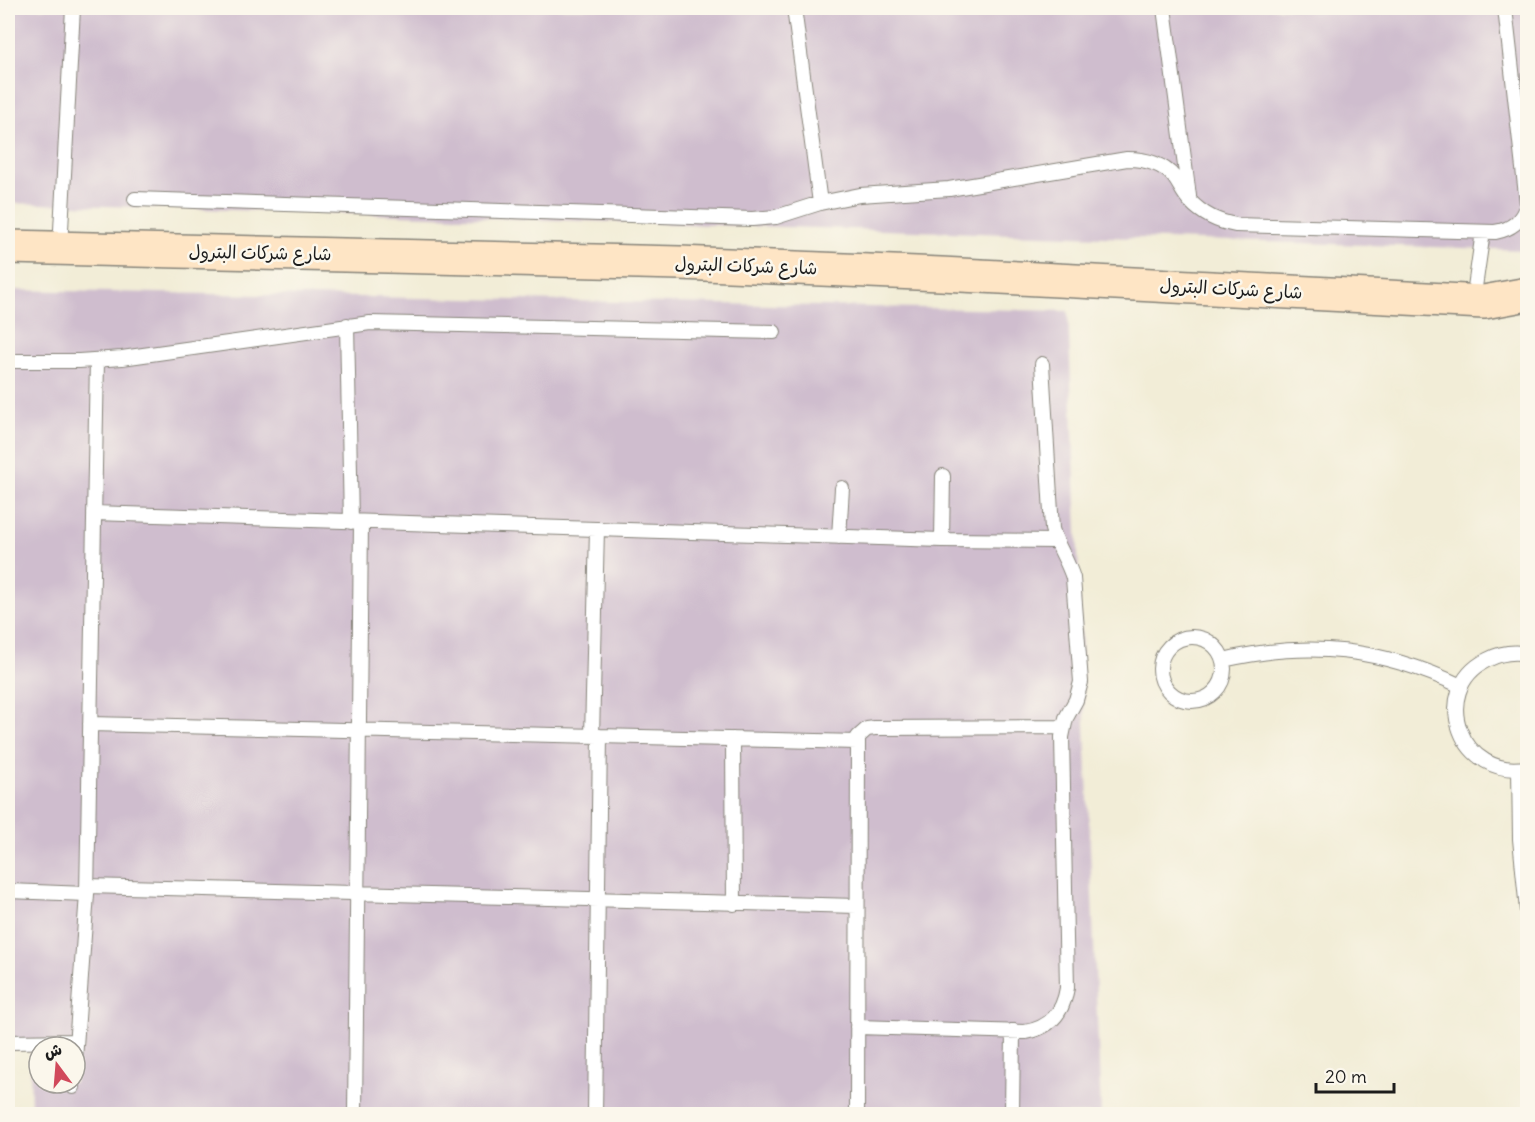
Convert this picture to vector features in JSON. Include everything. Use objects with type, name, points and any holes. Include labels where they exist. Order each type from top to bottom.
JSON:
[{"type":"street","name":"شارع شركات البترول","points":[[8,247],[692,263],[1478,302],[1527,294]]},
{"type":"street","name":"شارع شركات البترول","points":[[1478,302],[1527,318]]},
{"type":"lane","points":[[60,248],[73,8]]},
{"type":"lane","points":[[794,8],[820,203]]},
{"type":"lane","points":[[1164,8],[1189,201]]},
{"type":"lane","points":[[135,199],[752,219],[787,214],[820,203],[860,195],[949,189],[1127,159],[1146,160],[1161,166],[1175,178],[1189,201],[1210,217],[1236,225],[1483,232],[1506,230],[1521,218],[1527,204],[1504,8]]},
{"type":"lane","points":[[1478,302],[1483,232]]},
{"type":"lane","points":[[8,361],[97,360],[347,325],[399,322],[774,332]]},
{"type":"lane","points":[[347,325],[356,522],[358,730],[355,1114]]},
{"type":"lane","points":[[76,1035],[87,890],[97,360]]},
{"type":"lane","points":[[857,1027],[1024,1032],[1044,1026],[1060,1011],[1065,1000],[1067,988],[1063,727],[1079,691],[1082,672],[1073,578],[1069,565],[1055,541],[1052,529],[1042,364]]},
{"type":"lane","points":[[942,540],[943,476]]},
{"type":"lane","points":[[840,537],[842,488]]},
{"type":"lane","points":[[94,513],[942,540],[1055,541]]},
{"type":"lane","points":[[595,1114],[598,901],[597,529]]},
{"type":"lane","points":[[1199,638],[1209,642],[1218,650],[1223,660],[1222,682],[1207,698],[1185,701],[1174,697],[1166,689],[1161,679],[1162,657],[1177,640],[1199,638]]},
{"type":"lane","points":[[1223,660],[1277,650],[1332,649],[1366,653],[1399,661],[1461,686]]},
{"type":"lane","points":[[1527,654],[1509,653],[1494,656],[1469,673],[1461,686],[1456,716],[1459,730],[1466,744],[1477,755],[1490,764],[1504,768],[1523,768],[1520,839],[1527,921]]},
{"type":"lane","points":[[90,724],[857,742]]},
{"type":"lane","points":[[856,1114],[857,742],[861,732],[874,728],[1063,727]]},
{"type":"lane","points":[[733,739],[734,904]]},
{"type":"lane","points":[[8,891],[357,894],[857,906]]},
{"type":"lane","points":[[1012,1114],[1013,1031]]},
{"type":"lane","points":[[8,1042],[27,1042]]},
{"type":"shaded area","points":[[8,8],[1527,8],[1527,250],[8,203]]},
{"type":"shaded area","points":[[8,290],[1068,311],[1101,1114],[31,1114],[31,1095],[87,1095],[87,1035],[27,1035],[27,1050],[8,1050]]}]
